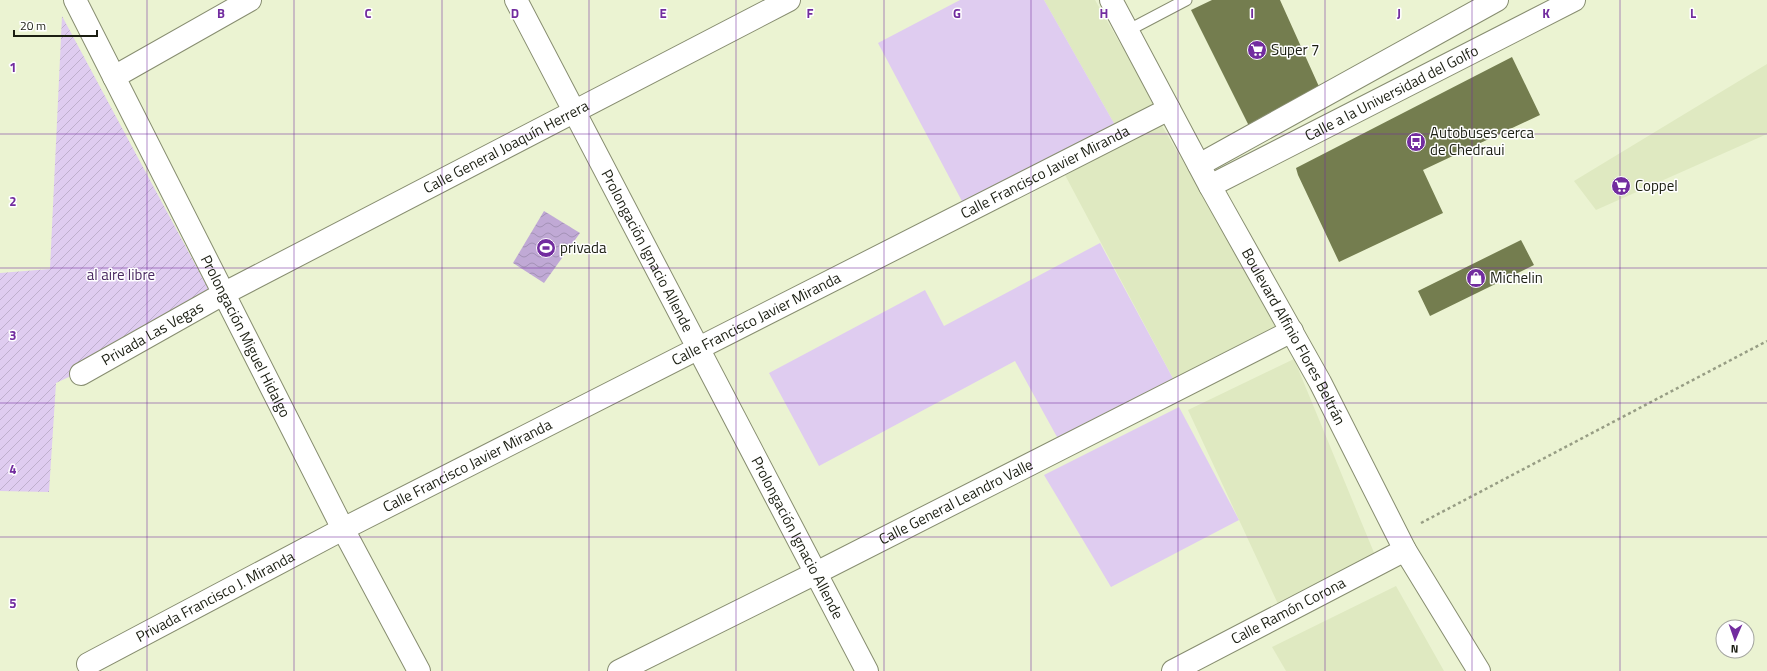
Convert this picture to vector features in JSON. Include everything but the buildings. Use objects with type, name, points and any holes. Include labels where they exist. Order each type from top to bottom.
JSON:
[{"type":"street","name":"Prolongación Miguel Hidalgo","points":[[75,0],[343,529],[419,671]]},
{"type":"street","points":[[114,77],[250,0]]},
{"type":"street","name":"Prolongación Ignacio Allende","points":[[516,0],[867,671]]},
{"type":"street","name":"Calle General Joaquín Herrera","points":[[223,294],[574,110],[790,0]]},
{"type":"street","name":"Boulevard Alfinio Flores Beltrán","points":[[1111,0],[1210,186],[1320,382],[1401,543],[1479,671]]},
{"type":"street","name":"Calle a la Universidad del Golfo","points":[[1199,165],[1497,0]]},
{"type":"street","name":"Calle a la Universidad del Golfo","points":[[1210,186],[1574,0]]},
{"type":"street","name":"Calle Francisco Javier Miranda","points":[[343,529],[1169,109]]},
{"type":"street","name":"Privada Las Vegas","points":[[81,374],[223,294]]},
{"type":"street","name":"Calle General Leandro Valle","points":[[619,671],[816,573],[1292,331]]},
{"type":"street","name":"Privada Francisco J. Miranda","points":[[88,664],[343,529]]},
{"type":"street","name":"Calle Ramón Corona","points":[[1173,671],[1401,543]]},
{"type":"lane","points":[[1127,32],[1186,0]]},
{"type":"path","points":[[1401,543],[1767,341]]},
{"type":"shaded area","points":[[1044,0],[1095,0],[1155,104],[1115,125]]},
{"type":"shaded area","points":[[1767,64],[1767,134],[1596,210],[1574,181]]},
{"type":"shaded area","points":[[1161,124],[1284,334],[1176,384],[1065,175]]},
{"type":"shaded area","points":[[1294,359],[1382,572],[1285,619],[1188,410]]},
{"type":"shaded area","points":[[1396,586],[1444,671],[1286,671],[1272,647]]},
{"type":"green space","points":[[960,0],[1044,0],[1115,125],[964,205],[878,43]]},
{"type":"green space","name":"al aire libre","points":[[62,16],[218,307],[56,383],[49,492],[0,491],[0,273],[50,269]]},
{"type":"green space","points":[[1100,243],[1176,384],[1062,446],[1015,361],[819,466],[769,373],[925,290],[944,326]]},
{"type":"green space","points":[[1179,407],[1239,520],[1111,587],[1044,475]]},
{"type":"water","name":"privada","points":[[544,211],[580,233],[544,283],[513,263]]},
{"type":"place","name":"Super 7","points":[[1257,50]]},
{"type":"place","name":"Autobuses cerca de Chedraui","points":[[1416,142]]},
{"type":"place","name":"Coppel","points":[[1621,186]]},
{"type":"place","name":"privada","points":[[546,248]]},
{"type":"place","name":"Michelin","points":[[1476,278]]}]
